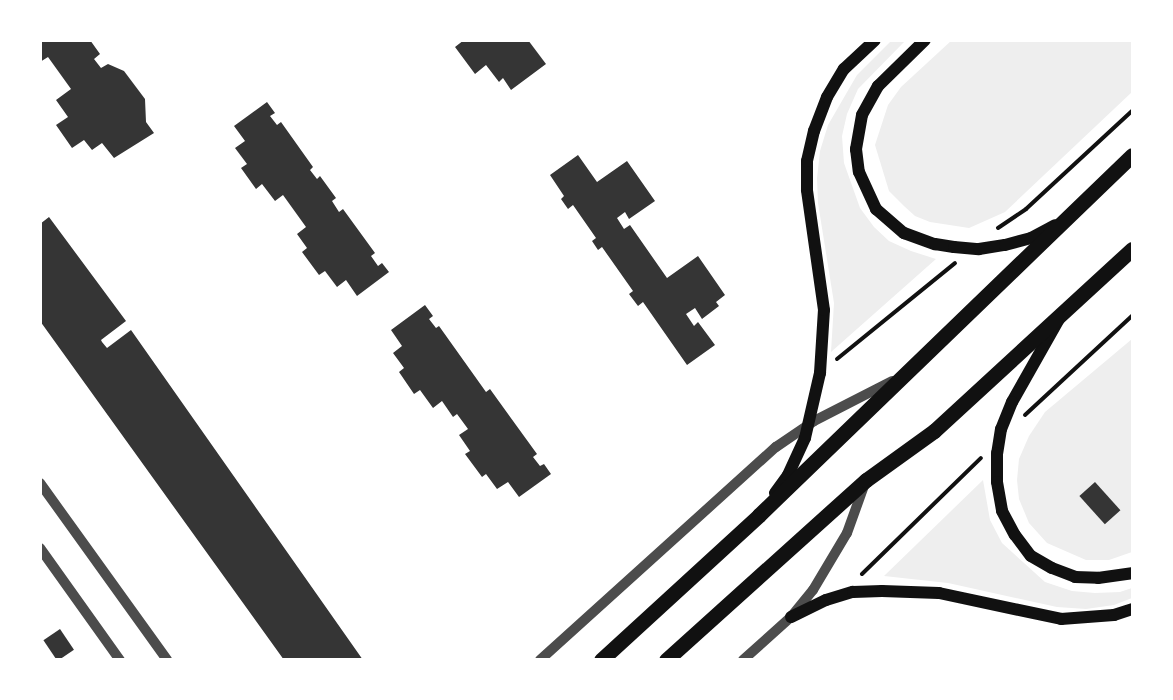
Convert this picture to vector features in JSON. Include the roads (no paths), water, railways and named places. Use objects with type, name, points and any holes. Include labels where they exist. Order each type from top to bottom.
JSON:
[{"type":"main road","points":[[759,515],[788,475],[809,425],[820,373],[824,310],[807,190],[807,161],[814,131],[827,97],[844,69],[875,40]]},
{"type":"main road","points":[[925,40],[878,86],[859,124],[856,149],[859,172],[876,209],[904,233],[935,244],[978,249],[1031,238],[1062,222]]},
{"type":"main road","points":[[601,660],[759,515],[1132,155]]},
{"type":"main road","points":[[666,660],[866,480],[934,431],[1132,249]]},
{"type":"main road","points":[[1064,311],[1012,402],[1001,429],[997,453],[1002,511],[1015,535],[1031,556],[1052,568],[1075,577],[1098,578],[1132,573]]},
{"type":"main road","points":[[791,617],[846,593],[882,591],[939,593],[1061,619],[1113,615],[1132,609]]},
{"type":"street","points":[[540,660],[776,447],[809,425],[905,374]]},
{"type":"street","points":[[743,660],[791,617],[813,590],[847,533],[866,480]]},
{"type":"street","points":[[40,483],[167,660]]},
{"type":"street","points":[[40,548],[120,660]]}]
